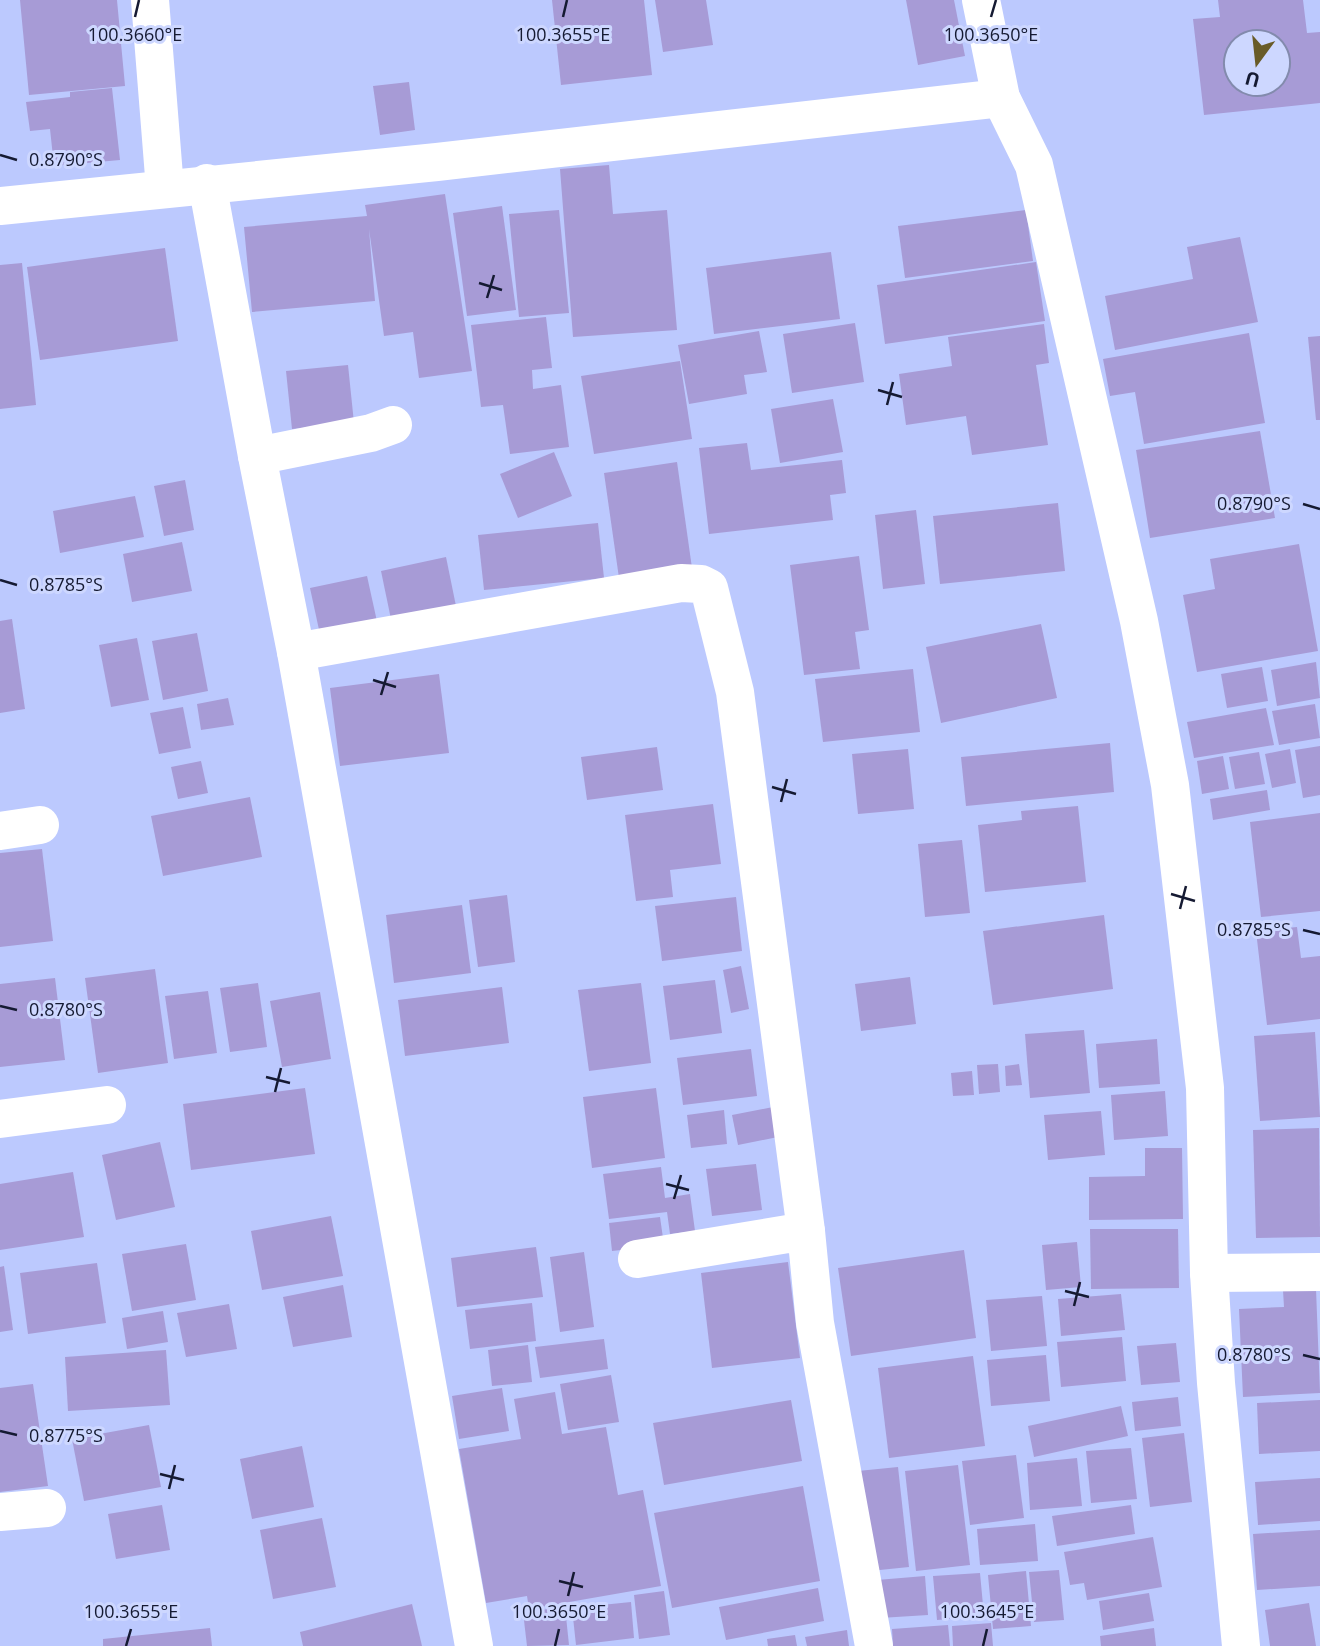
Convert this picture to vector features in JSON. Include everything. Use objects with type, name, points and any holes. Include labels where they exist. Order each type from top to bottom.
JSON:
[{"type":"street","points":[[150,0],[165,189]]},
{"type":"street","points":[[981,0],[1001,98],[1034,165],[1139,621],[1170,785],[1205,1088],[1209,1273],[1216,1384],[1241,1646]]},
{"type":"street","points":[[0,206],[437,162],[1001,98]]},
{"type":"street","points":[[208,183],[257,456],[296,652],[474,1646]]},
{"type":"street","points":[[257,456],[371,433],[393,425]]},
{"type":"street","points":[[296,652],[681,583],[701,584],[709,588],[735,692],[806,1231],[815,1323],[874,1646]]},
{"type":"street","points":[[0,831],[40,825]]},
{"type":"street","points":[[0,1119],[107,1105]]},
{"type":"street","points":[[637,1259],[806,1231]]},
{"type":"street","points":[[1209,1273],[1320,1272]]},
{"type":"street","points":[[0,1511],[47,1508]]},
{"type":"building","points":[[20,0],[117,0],[125,86],[29,95]]},
{"type":"building","points":[[552,0],[644,0],[652,75],[561,85]]},
{"type":"building","points":[[655,0],[706,0],[713,45],[663,52]]},
{"type":"building","points":[[906,0],[954,0],[965,56],[918,65]]},
{"type":"building","points":[[1218,0],[1303,0],[1307,33],[1320,32],[1320,103],[1204,115],[1193,19],[1220,17]]},
{"type":"building","points":[[409,82],[415,130],[380,135],[373,86]]},
{"type":"building","points":[[112,88],[120,160],[54,166],[50,129],[30,131],[26,102],[70,97],[70,92]]},
{"type":"building","points":[[609,165],[613,214],[667,210],[677,330],[573,337],[560,169]]},
{"type":"building","points":[[445,194],[472,371],[419,378],[413,332],[384,336],[369,229],[375,301],[252,312],[244,227],[367,216],[365,205]]},
{"type":"building","points":[[502,206],[516,310],[467,316],[453,213]]},
{"type":"building","points":[[559,210],[569,313],[519,317],[509,214]]},
{"type":"building","points":[[1026,210],[1033,261],[905,278],[898,226]]},
{"type":"building","points":[[1240,237],[1258,322],[1115,350],[1105,296],[1193,279],[1187,247]]},
{"type":"building","points":[[165,248],[178,341],[40,360],[27,267]]},
{"type":"building","points":[[831,252],[840,319],[714,334],[706,268]]},
{"type":"building","points":[[1036,262],[1045,321],[885,344],[877,285]]},
{"type":"building","points":[[22,263],[36,405],[0,409],[0,265]]},
{"type":"building","points":[[546,317],[552,368],[532,370],[533,389],[561,385],[569,447],[510,454],[503,405],[481,407],[471,325]]},
{"type":"building","points":[[855,323],[864,382],[792,393],[783,334]]},
{"type":"building","points":[[1044,324],[1049,363],[1036,365],[1048,445],[972,455],[966,416],[906,425],[899,374],[952,366],[948,337]]},
{"type":"building","points":[[759,331],[767,372],[744,375],[747,394],[689,404],[678,345]]},
{"type":"building","points":[[1249,333],[1265,423],[1144,444],[1135,392],[1110,396],[1103,359]]},
{"type":"building","points":[[1320,336],[1320,420],[1316,420],[1308,337]]},
{"type":"building","points":[[680,361],[692,439],[594,454],[581,376]]},
{"type":"building","points":[[348,365],[354,423],[292,429],[286,371]]},
{"type":"building","points":[[833,399],[843,452],[780,463],[771,409]]},
{"type":"building","points":[[1260,431],[1275,518],[1150,538],[1136,450]]},
{"type":"building","points":[[747,443],[751,470],[842,460],[846,493],[830,495],[833,520],[709,534],[699,448]]},
{"type":"building","points":[[554,452],[572,496],[518,518],[500,474]]},
{"type":"building","points":[[677,462],[692,568],[619,578],[604,473]]},
{"type":"building","points":[[185,480],[194,530],[164,536],[154,486]]},
{"type":"building","points":[[135,496],[144,537],[60,553],[53,511]]},
{"type":"building","points":[[1058,503],[1065,571],[940,584],[933,516]]},
{"type":"building","points":[[916,510],[925,584],[883,589],[875,515]]},
{"type":"building","points":[[598,523],[604,578],[484,590],[478,535]]},
{"type":"building","points":[[182,542],[192,591],[132,602],[123,554]]},
{"type":"building","points":[[1299,544],[1318,651],[1197,672],[1183,595],[1215,589],[1210,559]]},
{"type":"building","points":[[859,556],[869,630],[855,632],[860,669],[804,675],[790,565]]},
{"type":"building","points":[[446,557],[457,611],[392,624],[381,571]]},
{"type":"building","points":[[367,576],[378,626],[321,639],[310,588]]},
{"type":"building","points":[[12,619],[25,709],[0,713],[0,621]]},
{"type":"building","points":[[1041,624],[1057,698],[941,723],[926,647]]},
{"type":"building","points":[[197,633],[208,691],[163,700],[152,641]]},
{"type":"building","points":[[137,638],[149,700],[111,707],[99,645]]},
{"type":"building","points":[[1316,662],[1320,698],[1277,706],[1271,670]]},
{"type":"building","points":[[1262,667],[1268,701],[1227,708],[1221,674]]},
{"type":"building","points":[[913,669],[920,732],[823,742],[815,679]]},
{"type":"building","points":[[439,674],[449,753],[340,766],[330,688]]},
{"type":"building","points":[[228,698],[234,725],[201,730],[197,704]]},
{"type":"building","points":[[1315,704],[1320,738],[1279,745],[1272,711]]},
{"type":"building","points":[[183,707],[191,748],[159,754],[150,713]]},
{"type":"building","points":[[1266,708],[1274,745],[1194,758],[1187,722]]},
{"type":"building","points":[[1110,743],[1114,792],[966,806],[961,757]]},
{"type":"building","points":[[1320,746],[1320,795],[1303,798],[1295,750]]},
{"type":"building","points":[[657,747],[663,790],[587,800],[581,757]]},
{"type":"building","points":[[908,749],[914,809],[858,814],[852,754]]},
{"type":"building","points":[[1290,749],[1296,783],[1272,788],[1265,754]]},
{"type":"building","points":[[1259,752],[1265,784],[1235,789],[1229,757]]},
{"type":"building","points":[[1223,756],[1229,789],[1202,794],[1197,761]]},
{"type":"building","points":[[201,761],[208,793],[178,799],[171,767]]},
{"type":"building","points":[[1267,790],[1270,810],[1213,820],[1210,799]]},
{"type":"building","points":[[250,797],[262,857],[163,876],[151,816]]},
{"type":"building","points":[[713,804],[721,864],[670,870],[673,897],[636,901],[625,815]]},
{"type":"building","points":[[1078,806],[1086,882],[985,892],[978,825],[1022,820],[1021,811]]},
{"type":"building","points":[[1320,813],[1320,911],[1261,917],[1250,822]]},
{"type":"building","points":[[962,840],[970,913],[925,917],[918,844]]},
{"type":"building","points":[[42,849],[53,941],[0,947],[0,853]]},
{"type":"building","points":[[507,895],[515,962],[478,967],[469,900]]},
{"type":"building","points":[[736,897],[742,951],[662,961],[655,906]]},
{"type":"building","points":[[462,905],[471,973],[394,983],[386,915]]},
{"type":"building","points":[[1104,915],[1113,989],[993,1005],[983,931]]},
{"type":"building","points":[[1297,927],[1301,958],[1320,956],[1320,1019],[1267,1025],[1256,931]]},
{"type":"building","points":[[741,966],[749,1009],[731,1013],[723,970]]},
{"type":"building","points":[[155,969],[168,1063],[98,1073],[85,978]]},
{"type":"building","points":[[910,977],[916,1024],[861,1031],[855,984]]},
{"type":"building","points":[[55,978],[65,1060],[0,1067],[0,984]]},
{"type":"building","points":[[715,980],[722,1033],[670,1040],[663,986]]},
{"type":"building","points":[[258,983],[267,1047],[230,1052],[220,988]]},
{"type":"building","points":[[641,983],[651,1063],[589,1071],[578,990]]},
{"type":"building","points":[[502,987],[509,1043],[405,1056],[398,1000]]},
{"type":"building","points":[[208,991],[217,1053],[174,1059],[165,996]]},
{"type":"building","points":[[320,992],[331,1059],[282,1067],[270,1001]]},
{"type":"building","points":[[1084,1030],[1090,1093],[1030,1098],[1025,1034]]},
{"type":"building","points":[[1315,1032],[1320,1117],[1260,1121],[1254,1036]]},
{"type":"building","points":[[1157,1039],[1160,1084],[1099,1088],[1096,1044]]},
{"type":"building","points":[[751,1049],[757,1096],[683,1105],[677,1058]]},
{"type":"building","points":[[998,1064],[1000,1092],[979,1094],[977,1065]]},
{"type":"building","points":[[1019,1064],[1022,1085],[1006,1086],[1005,1066]]},
{"type":"building","points":[[972,1071],[974,1095],[953,1096],[951,1073]]},
{"type":"building","points":[[305,1088],[315,1154],[191,1170],[183,1104]]},
{"type":"building","points":[[656,1088],[665,1158],[592,1168],[583,1097]]},
{"type":"building","points":[[1165,1091],[1168,1136],[1114,1140],[1111,1095]]},
{"type":"building","points":[[773,1107],[778,1137],[738,1145],[732,1115]]},
{"type":"building","points":[[724,1110],[727,1144],[691,1148],[687,1115]]},
{"type":"building","points":[[1101,1111],[1105,1155],[1048,1160],[1044,1115]]},
{"type":"building","points":[[1319,1128],[1320,1237],[1256,1238],[1253,1130]]},
{"type":"building","points":[[160,1142],[175,1207],[116,1220],[102,1155]]},
{"type":"building","points":[[1145,1148],[1182,1148],[1183,1219],[1089,1220],[1089,1177],[1145,1176]]},
{"type":"building","points":[[756,1164],[762,1210],[712,1216],[706,1169]]},
{"type":"building","points":[[661,1167],[665,1198],[690,1194],[695,1231],[670,1234],[667,1212],[609,1219],[603,1174]]},
{"type":"building","points":[[73,1172],[84,1237],[0,1250],[0,1184]]},
{"type":"building","points":[[331,1216],[343,1276],[262,1290],[251,1231]]},
{"type":"building","points":[[660,1217],[664,1245],[612,1251],[609,1223]]},
{"type":"building","points":[[1090,1229],[1178,1229],[1179,1288],[1091,1289]]},
{"type":"building","points":[[1077,1242],[1081,1287],[1046,1290],[1042,1245]]},
{"type":"building","points":[[186,1244],[196,1300],[132,1311],[122,1254]]},
{"type":"building","points":[[536,1247],[543,1297],[457,1307],[451,1258]]},
{"type":"building","points":[[964,1250],[976,1338],[851,1356],[838,1268]]},
{"type":"building","points":[[584,1252],[594,1327],[560,1332],[550,1257]]},
{"type":"building","points":[[788,1262],[800,1358],[712,1368],[701,1273]]},
{"type":"building","points":[[97,1263],[106,1323],[28,1334],[20,1273]]},
{"type":"building","points":[[4,1266],[13,1330],[0,1332],[0,1267]]},
{"type":"building","points":[[343,1285],[352,1337],[293,1347],[283,1297]]},
{"type":"building","points":[[1316,1289],[1320,1393],[1243,1397],[1239,1309],[1284,1307],[1283,1290]]},
{"type":"building","points":[[1121,1294],[1125,1330],[1061,1336],[1058,1299]]},
{"type":"building","points":[[1042,1296],[1047,1346],[991,1351],[986,1300]]},
{"type":"building","points":[[532,1303],[536,1341],[470,1349],[465,1310]]},
{"type":"building","points":[[229,1304],[237,1349],[186,1357],[177,1313]]},
{"type":"building","points":[[163,1311],[168,1342],[127,1349],[122,1318]]},
{"type":"building","points":[[1122,1337],[1126,1381],[1061,1387],[1057,1342]]},
{"type":"building","points":[[604,1339],[608,1369],[540,1378],[535,1347]]},
{"type":"building","points":[[1176,1343],[1180,1382],[1141,1385],[1137,1346]]},
{"type":"building","points":[[528,1345],[532,1382],[492,1386],[488,1350]]},
{"type":"building","points":[[166,1350],[170,1405],[68,1411],[65,1357]]},
{"type":"building","points":[[1046,1355],[1050,1401],[991,1406],[987,1360]]},
{"type":"building","points":[[973,1356],[985,1446],[889,1458],[878,1368]]},
{"type":"building","points":[[611,1375],[619,1422],[568,1430],[560,1384]]},
{"type":"building","points":[[33,1384],[48,1486],[0,1492],[0,1388]]},
{"type":"building","points":[[502,1388],[509,1431],[459,1439],[452,1396]]},
{"type":"building","points":[[555,1392],[562,1434],[606,1427],[618,1495],[643,1490],[661,1586],[529,1609],[527,1596],[486,1603],[459,1449],[521,1439],[514,1399]]},
{"type":"building","points":[[1178,1397],[1181,1426],[1135,1431],[1132,1402]]},
{"type":"building","points":[[791,1400],[802,1461],[664,1485],[653,1423]]},
{"type":"building","points":[[1320,1400],[1320,1451],[1259,1454],[1257,1403]]},
{"type":"building","points":[[1121,1406],[1128,1436],[1034,1457],[1028,1426]]},
{"type":"building","points":[[149,1425],[161,1487],[84,1501],[72,1439]]},
{"type":"building","points":[[1184,1433],[1192,1502],[1150,1507],[1142,1438]]},
{"type":"building","points":[[302,1446],[314,1507],[252,1519],[240,1459]]},
{"type":"building","points":[[1131,1448],[1137,1499],[1091,1503],[1086,1451]]},
{"type":"building","points":[[1016,1455],[1024,1518],[970,1525],[962,1461]]},
{"type":"building","points":[[1077,1458],[1082,1506],[1030,1510],[1027,1463]]},
{"type":"building","points":[[958,1465],[970,1565],[916,1571],[905,1471]]},
{"type":"building","points":[[898,1467],[909,1567],[870,1571],[858,1471]]},
{"type":"building","points":[[1320,1478],[1320,1521],[1258,1525],[1255,1482]]},
{"type":"building","points":[[803,1486],[820,1581],[672,1608],[654,1513]]},
{"type":"building","points":[[162,1505],[170,1550],[116,1559],[108,1514]]},
{"type":"building","points":[[1131,1505],[1135,1534],[1057,1546],[1052,1516]]},
{"type":"building","points":[[322,1518],[336,1587],[273,1599],[260,1530]]},
{"type":"building","points":[[1035,1524],[1038,1561],[980,1565],[977,1529]]},
{"type":"building","points":[[1320,1530],[1320,1586],[1257,1590],[1253,1534]]},
{"type":"building","points":[[1153,1537],[1162,1587],[1087,1600],[1084,1583],[1070,1585],[1064,1552]]},
{"type":"building","points":[[1059,1570],[1064,1620],[1034,1622],[1029,1572]]},
{"type":"building","points":[[1026,1571],[1031,1626],[993,1629],[988,1575]]},
{"type":"building","points":[[980,1573],[984,1616],[937,1620],[933,1576]]},
{"type":"building","points":[[925,1576],[928,1615],[880,1618],[877,1580]]},
{"type":"building","points":[[818,1588],[824,1621],[726,1640],[719,1607]]},
{"type":"building","points":[[664,1591],[670,1635],[639,1639],[634,1595]]},
{"type":"building","points":[[1149,1593],[1154,1621],[1103,1630],[1099,1601]]},
{"type":"building","points":[[631,1602],[634,1638],[576,1645],[572,1608]]},
{"type":"building","points":[[1309,1603],[1316,1646],[1270,1646],[1265,1610]]},
{"type":"building","points":[[412,1604],[422,1646],[303,1646],[300,1632]]},
{"type":"building","points":[[565,1607],[569,1645],[527,1646],[523,1612]]},
{"type":"building","points":[[991,1623],[993,1646],[953,1646],[952,1626]]},
{"type":"building","points":[[948,1625],[950,1646],[893,1646],[892,1629]]},
{"type":"building","points":[[210,1628],[212,1646],[103,1646],[103,1639]]},
{"type":"building","points":[[1154,1628],[1156,1646],[1101,1646],[1100,1636]]},
{"type":"building","points":[[847,1630],[849,1646],[807,1646],[805,1637]]},
{"type":"building","points":[[795,1635],[797,1646],[768,1646],[767,1639]]}]
